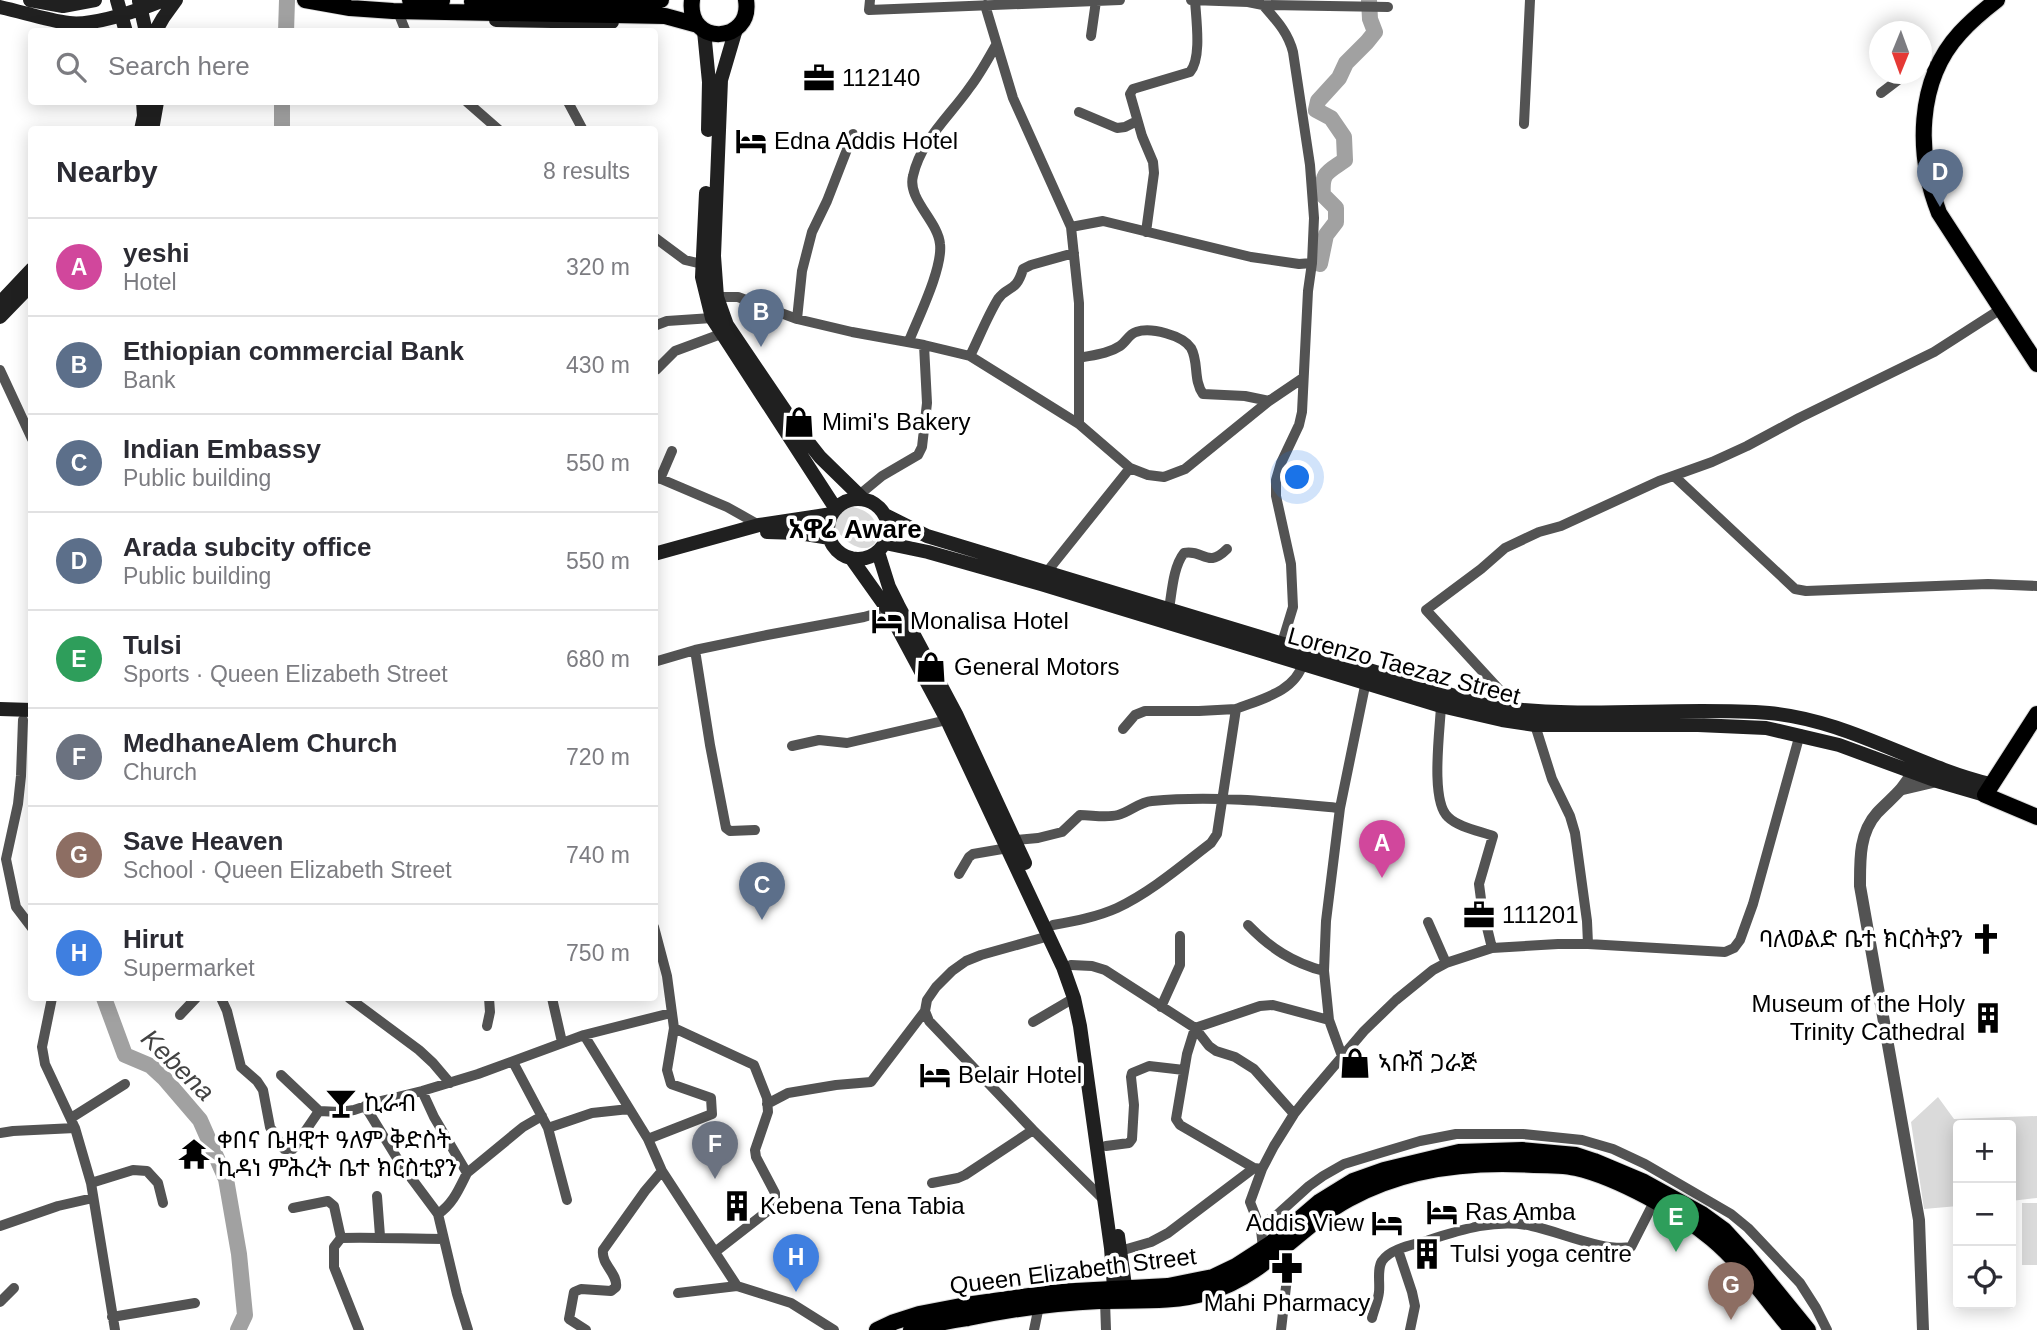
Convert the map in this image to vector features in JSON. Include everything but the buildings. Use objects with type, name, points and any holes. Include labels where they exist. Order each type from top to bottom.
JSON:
[{"type":"main road","points":[[30,0],[63,6],[95,0]]},
{"type":"main road","points":[[71,23],[89,22],[119,7],[164,0]]},
{"type":"main road","points":[[157,28],[177,0]]},
{"type":"main road","points":[[410,0],[632,4],[663,8],[720,35],[736,29]]},
{"type":"main road","points":[[692,0],[691,9],[701,28],[708,69],[709,117],[702,277],[712,318],[834,512]]},
{"type":"main road","points":[[1932,63],[1960,33],[1997,0]]},
{"type":"main road","points":[[310,1],[430,19],[534,27],[647,22],[663,8]]},
{"type":"main road","points":[[751,3],[736,29],[721,80],[714,256],[717,297],[727,325],[794,424],[820,457],[861,497],[872,502],[885,515],[888,529],[881,547],[870,556],[851,558],[834,547],[830,538],[829,522],[834,512],[844,503],[861,497]]},
{"type":"main road","points":[[140,5],[145,28]]},
{"type":"main road","points":[[0,7],[71,23],[80,28]]},
{"type":"main road","points":[[119,7],[125,28]]},
{"type":"main road","points":[[396,14],[663,8]]},
{"type":"main road","points":[[1930,84],[1923,127],[1924,156],[1930,190],[1939,213],[2037,365]]},
{"type":"main road","points":[[142,126],[143,105]]},
{"type":"main road","points":[[153,126],[156,105]]},
{"type":"main road","points":[[0,303],[28,273]]},
{"type":"main road","points":[[0,317],[28,287]]},
{"type":"main road","points":[[658,553],[759,525],[834,512]]},
{"type":"main road","name":"Lorenzo Taezaz Street","points":[[885,515],[927,536],[1169,609],[1303,663],[1441,706],[1535,725],[1745,725],[1800,734],[1937,780],[1988,789]]},
{"type":"main road","points":[[658,563],[765,532],[830,538]]},
{"type":"main road","points":[[881,547],[889,587],[956,714],[1051,930],[1071,965],[1089,1028],[1106,1146],[1120,1251],[1117,1296]]},
{"type":"main road","name":"Lorenzo Taezaz Street","points":[[881,547],[928,552],[1239,637],[1282,643],[1488,706],[1519,711],[1581,714],[1770,713],[1821,723],[1855,733],[1966,778],[2037,817]]},
{"type":"main road","points":[[851,558],[888,610],[1012,844]]},
{"type":"main road","points":[[0,709],[28,717]]},
{"type":"main road","points":[[1988,789],[2037,714]]},
{"type":"main road","points":[[0,718],[28,717]]},
{"type":"main road","points":[[1051,930],[1074,998],[1084,1051],[1117,1296]]},
{"type":"main road","name":"Queen Elizabeth Street","points":[[911,1330],[939,1327],[1039,1306],[1117,1296],[1213,1277],[1266,1254],[1284,1233],[1319,1202],[1353,1181],[1384,1170],[1459,1152],[1522,1150],[1576,1155],[1594,1161],[1657,1196],[1702,1214],[1724,1230],[1808,1330]]},
{"type":"main road","name":"Queen Elizabeth Street","points":[[1657,1196],[1737,1261],[1792,1330]]},
{"type":"main road","name":"Queen Elizabeth Street","points":[[877,1330],[919,1314],[1057,1292],[1117,1296]]},
{"type":"street","points":[[870,0],[869,10],[1120,0]]},
{"type":"street","points":[[1146,232],[1153,162],[1130,94],[1133,89],[1190,72],[1195,66],[1197,53],[1192,0],[1247,1],[1263,5],[1388,6]]},
{"type":"street","points":[[1524,124],[1530,0]]},
{"type":"street","points":[[1091,36],[1096,1]]},
{"type":"street","points":[[985,5],[1013,98],[1071,227],[1079,303],[1079,424]]},
{"type":"street","points":[[1263,5],[1281,25],[1293,52],[1310,165],[1314,218],[1302,412],[1276,480],[1276,496],[1291,564],[1293,607],[1282,643]]},
{"type":"street","points":[[396,14],[404,28]]},
{"type":"street","points":[[909,341],[938,265],[941,246],[937,229],[916,195],[912,184],[913,175],[930,137],[970,88],[996,46]]},
{"type":"street","points":[[1881,93],[1893,84]]},
{"type":"street","points":[[470,105],[494,126]]},
{"type":"street","points":[[570,105],[581,126]]},
{"type":"street","points":[[1079,112],[1116,128],[1137,121]]},
{"type":"street","points":[[797,319],[803,271],[812,232],[853,134]]},
{"type":"street","points":[[1071,227],[1103,221],[1251,257],[1299,264],[1312,263]]},
{"type":"street","points":[[658,240],[685,260],[702,264]]},
{"type":"street","points":[[970,356],[1000,297],[1013,289],[1023,269],[1074,253]]},
{"type":"street","points":[[717,297],[738,297],[797,319],[970,356],[1079,424],[1130,468],[1148,475],[1164,477],[1185,469],[1269,401],[1303,378]]},
{"type":"street","points":[[1519,711],[1426,610],[1482,569],[1505,548],[1539,532],[1561,526],[1658,481],[1712,463],[1934,352],[2001,309]]},
{"type":"street","points":[[658,324],[667,321],[712,318]]},
{"type":"street","points":[[1079,358],[1110,351],[1122,345],[1132,333],[1151,331],[1177,337],[1188,344],[1194,354],[1198,387],[1203,394],[1245,396],[1269,401]]},
{"type":"street","points":[[658,368],[675,351],[721,334]]},
{"type":"street","points":[[861,497],[882,476],[918,455],[922,447],[927,403],[924,345]]},
{"type":"street","points":[[0,370],[28,430]]},
{"type":"street","points":[[658,476],[672,450]]},
{"type":"street","points":[[1046,573],[1130,468]]},
{"type":"street","points":[[1674,476],[1795,589],[1806,591],[1988,584],[2037,586]]},
{"type":"street","points":[[658,478],[727,507],[759,525]]},
{"type":"street","points":[[1169,609],[1177,570],[1184,552],[1190,551],[1208,559],[1220,556],[1227,549]]},
{"type":"street","points":[[658,661],[695,650],[888,610]]},
{"type":"street","points":[[695,650],[726,828],[730,831],[755,830]]},
{"type":"street","points":[[1123,729],[1135,715],[1145,711],[1236,709],[1282,690],[1295,681],[1303,663]]},
{"type":"street","points":[[1342,1056],[1329,1020],[1324,971],[1326,921],[1340,808],[1366,681]]},
{"type":"street","points":[[1441,706],[1437,791],[1440,807],[1457,823],[1493,836],[1479,884],[1492,947]]},
{"type":"street","points":[[767,1104],[788,1093],[871,1082],[925,1011],[936,987],[966,961],[1115,909],[1149,890],[1211,843],[1217,834],[1236,709]]},
{"type":"street","points":[[792,746],[818,740],[847,743],[947,720]]},
{"type":"street","points":[[1535,725],[1552,779],[1570,816],[1577,844],[1588,944]]},
{"type":"street","points":[[1281,1330],[1287,1279],[1266,1254],[1261,1230],[1250,1202],[1258,1168],[1294,1114],[1342,1056],[1396,1000],[1433,970],[1492,947],[1588,944],[1725,952],[1734,948],[1740,940],[1753,904],[1800,734]]},
{"type":"street","points":[[28,736],[18,804],[3,860],[16,906],[28,922]]},
{"type":"street","points":[[1912,772],[1903,789],[1876,814],[1865,831],[1860,886],[1919,1220],[1923,1330]]},
{"type":"street","points":[[1903,789],[1937,780]]},
{"type":"street","points":[[959,874],[973,854],[1062,832],[1080,815],[1117,816],[1149,801],[1272,801],[1340,808]]},
{"type":"street","points":[[1428,922],[1446,963]]},
{"type":"street","points":[[1248,925],[1265,942],[1287,957],[1305,967],[1324,971]]},
{"type":"street","points":[[1161,1007],[1180,965],[1180,936]]},
{"type":"street","points":[[648,1139],[712,1114],[711,1098],[671,1084],[667,1077],[674,1028],[667,976],[658,945]]},
{"type":"street","points":[[1071,965],[1105,970],[1195,1028],[1216,1051],[1235,1056],[1254,1069],[1294,1114]]},
{"type":"street","points":[[1033,1022],[1074,998]]},
{"type":"street","points":[[51,1001],[43,1054],[45,1064],[73,1123],[91,1183],[112,1326],[195,1303]]},
{"type":"street","points":[[180,1015],[192,1001]]},
{"type":"street","points":[[222,1001],[238,1060],[262,1090],[270,1127],[284,1149],[293,1149],[319,1111]]},
{"type":"street","points":[[353,1001],[419,1050],[450,1083]]},
{"type":"street","points":[[487,1026],[489,1001]]},
{"type":"street","points":[[553,1001],[562,1042]]},
{"type":"street","points":[[1195,1028],[1259,1006],[1273,1005],[1329,1020]]},
{"type":"street","points":[[925,1011],[929,1021],[1103,1199]]},
{"type":"street","points":[[281,1075],[319,1111],[354,1110],[450,1083],[584,1035],[671,1013]]},
{"type":"street","points":[[674,1028],[754,1065],[767,1098],[768,1112],[755,1150],[775,1193],[775,1201],[769,1210],[715,1252]]},
{"type":"street","points":[[1195,1028],[1184,1070],[1176,1119],[1180,1125],[1258,1168]]},
{"type":"street","points":[[584,1035],[648,1139],[662,1171],[737,1286]]},
{"type":"street","points":[[513,1062],[548,1128],[567,1200]]},
{"type":"street","points":[[1106,1146],[1129,1143],[1132,1139],[1132,1073],[1149,1066],[1184,1070]]},
{"type":"street","points":[[0,1133],[73,1123],[125,1084]]},
{"type":"street","points":[[422,1091],[467,1173]]},
{"type":"street","points":[[365,1106],[400,1163],[438,1214],[468,1330]]},
{"type":"street","points":[[548,1128],[592,1114],[629,1109]]},
{"type":"street","points":[[438,1214],[446,1209],[454,1198],[467,1173],[523,1127],[542,1116]]},
{"type":"street","points":[[932,1183],[965,1175],[1033,1130]]},
{"type":"street","points":[[1261,1230],[1265,1222],[1310,1186],[1344,1164],[1433,1138],[1523,1134],[1582,1140],[1613,1149],[1645,1164],[1731,1214],[1748,1228],[1800,1283],[1827,1330]]},
{"type":"street","points":[[1120,1251],[1151,1242],[1168,1233],[1258,1168]]},
{"type":"street","points":[[91,1183],[133,1170],[146,1171],[158,1183],[163,1203]]},
{"type":"street","points":[[586,1330],[569,1319],[574,1292],[582,1289],[611,1291],[616,1287],[617,1281],[602,1257],[603,1251],[662,1171]]},
{"type":"street","points":[[376,1196],[380,1236]]},
{"type":"street","points":[[1372,1318],[1379,1293],[1380,1265],[1387,1256],[1398,1250],[1464,1229],[1494,1224],[1549,1230],[1618,1249],[1631,1247],[1657,1196]]},
{"type":"street","points":[[0,1226],[58,1206],[93,1198]]},
{"type":"street","points":[[293,1208],[332,1202],[341,1238]]},
{"type":"street","points":[[359,1330],[334,1267],[334,1247],[341,1238],[380,1236],[444,1239]]},
{"type":"street","points":[[1398,1250],[1415,1306],[1410,1330]]},
{"type":"street","points":[[678,1293],[737,1286],[791,1303],[834,1330]]},
{"type":"street","points":[[0,1302],[14,1288]]},
{"type":"street","points":[[1106,1330],[1117,1296]]},
{"type":"street","points":[[1034,1330],[1039,1306]]},
{"type":"shaded area","points":[[853,507],[868,513],[875,521],[878,536],[871,547],[851,544],[835,526],[836,513],[842,508]]},
{"type":"shaded area","points":[[1938,1097],[1954,1119],[2037,1116],[2037,1198],[2016,1200],[2016,1120],[1953,1120],[1953,1206],[1924,1209],[1911,1122]]},
{"type":"shaded area","points":[[2022,1203],[2037,1203],[2037,1265],[2022,1265]]},
{"type":"waterway","name":"Kebena","points":[[286,28],[287,0]]},
{"type":"waterway","points":[[1320,264],[1326,235],[1336,222],[1336,208],[1323,195],[1323,182],[1327,173],[1345,160],[1344,137],[1331,118],[1316,110],[1318,101],[1339,78],[1346,63],[1375,32],[1370,19],[1369,0]]},
{"type":"waterway","name":"Kebena","points":[[282,105],[282,126]]},
{"type":"waterway","name":"Kebena","points":[[105,1001],[125,1055],[151,1066],[200,1120],[226,1179],[239,1254],[245,1315],[238,1330]]},
{"type":"place","name":"112140","points":[[819,78]]},
{"type":"place","name":"Edna Addis Hotel","points":[[751,141]]},
{"type":"place","name":"Arada subcity office","points":[[1940,207]]},
{"type":"place","name":"Ethiopian commercial Bank","points":[[761,347]]},
{"type":"place","name":"Mimi's Bakery","points":[[799,422]]},
{"type":"place","name":"Monalisa Hotel","points":[[887,621]]},
{"type":"place","name":"General Motors","points":[[931,667]]},
{"type":"place","name":"yeshi","points":[[1382,878]]},
{"type":"place","name":"111201","points":[[1479,915]]},
{"type":"place","name":"Indian Embassy","points":[[762,920]]},
{"type":"place","name":"ባለወልድ ቤተ ክርስትያን","points":[[1986,939]]},
{"type":"place","name":"Museum of the Holy Trinity Cathedral","points":[[1988,1018]]},
{"type":"place","name":"ኣቡሽ ጋራጅ","points":[[1355,1063]]},
{"type":"place","name":"Belair Hotel","points":[[935,1075]]},
{"type":"place","name":"ኪራብ","points":[[341,1103]]},
{"type":"place","name":"ቀበና ቤዛዊተ ዓለም ቅድስት ኪዳነ ምሕረት ቤተ ክርስቲያን","points":[[194,1154]]},
{"type":"place","name":"MedhaneAlem Church","points":[[715,1179]]},
{"type":"place","name":"Kebena Tena Tabia","points":[[737,1206]]},
{"type":"place","name":"Ras Amba","points":[[1442,1212]]},
{"type":"place","name":"Addis View","points":[[1387,1223]]},
{"type":"place","name":"Tulsi","points":[[1676,1252]]},
{"type":"place","name":"Tulsi yoga centre","points":[[1427,1254]]},
{"type":"place","name":"Mahi Pharmacy","points":[[1287,1268]]},
{"type":"place","name":"Hirut","points":[[796,1292]]},
{"type":"place","name":"Save Heaven","points":[[1731,1320]]},
{"type":"district","name":"አዋሬ Aware","points":[[855,529]]}]
